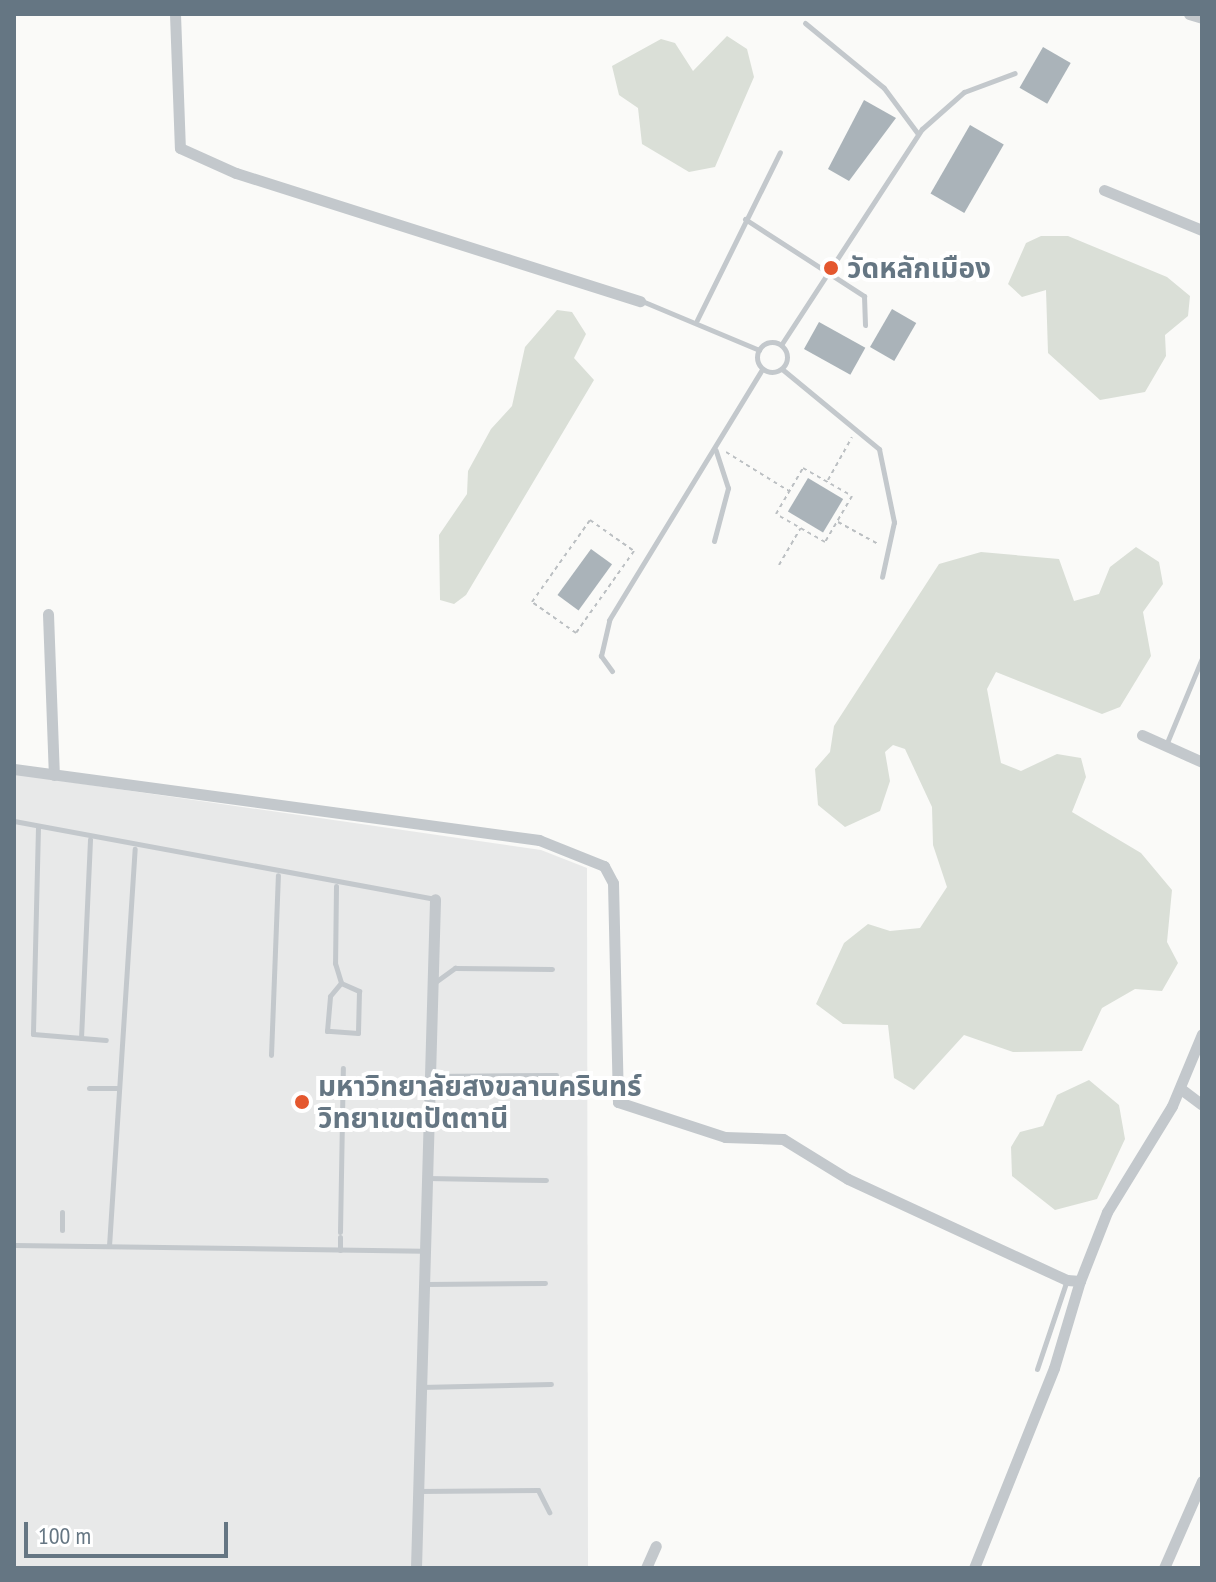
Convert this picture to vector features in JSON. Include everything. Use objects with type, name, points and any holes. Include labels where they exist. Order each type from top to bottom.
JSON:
[{"type":"street","points":[[175,14],[180,148],[236,173],[640,301]]},
{"type":"street","points":[[1189,14],[1202,18]]},
{"type":"street","points":[[1104,190],[1202,230]]},
{"type":"street","points":[[48,614],[54,775]]},
{"type":"street","points":[[1142,735],[1202,762]]},
{"type":"street","points":[[14,769],[539,840],[604,866],[613,883],[618,1102],[725,1137],[783,1139],[848,1179],[1067,1280],[1080,1281]]},
{"type":"street","points":[[416,1568],[426,1076],[435,899]]},
{"type":"street","points":[[974,1568],[1054,1368],[1080,1281],[1126,1175],[1181,1089],[1202,1038]]},
{"type":"street","points":[[1181,1089],[1202,1105]]},
{"type":"street","points":[[1164,1568],[1202,1481]]},
{"type":"street","points":[[646,1568],[656,1546]]},
{"type":"lane","points":[[805,23],[884,88],[918,134]]},
{"type":"lane","points":[[640,301],[697,320],[759,350],[781,345],[918,134],[964,92],[1015,73]]},
{"type":"lane","points":[[697,320],[780,152]]},
{"type":"lane","points":[[745,219],[864,296],[865,325]]},
{"type":"lane","points":[[781,345],[787,355],[782,369]]},
{"type":"lane","points":[[612,671],[601,656],[609,620],[717,448],[762,369],[759,350]]},
{"type":"lane","points":[[762,369],[782,369],[858,428],[884,468],[894,522],[882,577]]},
{"type":"lane","points":[[714,541],[728,488],[717,448]]},
{"type":"lane","points":[[1166,746],[1202,658]]},
{"type":"lane","points":[[14,821],[135,849],[336,885],[435,899]]},
{"type":"lane","points":[[38,827],[33,1034],[106,1040]]},
{"type":"lane","points":[[81,1038],[90,838]]},
{"type":"lane","points":[[109,1246],[135,849]]},
{"type":"lane","points":[[271,1055],[278,875]]},
{"type":"lane","points":[[336,885],[341,983],[330,996],[327,1031],[358,1033],[359,991],[341,983]]},
{"type":"lane","points":[[433,984],[455,968],[552,969]]},
{"type":"lane","points":[[340,1250],[343,1068]]},
{"type":"lane","points":[[426,1076],[556,1075]]},
{"type":"lane","points":[[89,1088],[119,1088]]},
{"type":"lane","points":[[425,1178],[546,1180]]},
{"type":"lane","points":[[62,1212],[62,1230]]},
{"type":"lane","points":[[14,1245],[61,1243],[422,1251]]},
{"type":"lane","points":[[1037,1369],[1067,1280]]},
{"type":"lane","points":[[421,1284],[545,1283]]},
{"type":"lane","points":[[419,1387],[551,1384]]},
{"type":"lane","points":[[417,1491],[538,1490],[549,1512]]},
{"type":"path","points":[[827,481],[858,428]]},
{"type":"path","points":[[717,448],[790,491]]},
{"type":"path","points":[[803,468],[827,481],[852,496],[825,542],[776,514],[803,468]]},
{"type":"path","points":[[590,520],[634,551],[576,633],[532,602],[590,520]]},
{"type":"path","points":[[837,521],[890,551]]},
{"type":"path","points":[[779,565],[800,528]]},
{"type":"shaded area","points":[[727,36],[747,49],[754,77],[715,167],[689,172],[642,144],[638,108],[619,95],[612,66],[661,39],[675,43],[693,71]]},
{"type":"shaded area","points":[[1041,236],[1068,236],[1167,277],[1190,296],[1188,316],[1165,335],[1166,356],[1145,392],[1100,400],[1048,353],[1046,290],[1022,297],[1008,284],[1026,243]]},
{"type":"shaded area","points":[[557,310],[572,312],[586,334],[574,358],[594,380],[466,595],[454,604],[440,600],[439,535],[467,494],[468,471],[491,429],[512,406],[525,347]]},
{"type":"shaded area","points":[[1136,547],[1159,562],[1163,584],[1143,612],[1151,656],[1120,707],[1102,714],[996,672],[987,689],[1001,763],[1021,771],[1057,754],[1081,758],[1086,777],[1072,812],[1141,853],[1172,890],[1167,942],[1178,963],[1162,991],[1135,989],[1102,1008],[1082,1051],[1013,1052],[964,1035],[914,1090],[894,1078],[888,1025],[843,1024],[816,1004],[844,943],[868,924],[890,931],[920,928],[947,887],[933,845],[932,807],[905,749],[893,745],[885,752],[890,781],[880,811],[845,827],[818,805],[815,769],[830,752],[834,726],[939,564],[981,552],[1059,559],[1074,601],[1099,594],[1110,567]]},
{"type":"shaded area","name":"มหาวิทยาลัยสงขลานครินทร์ วิทยาเขตปัตตานี","points":[[14,774],[541,850],[587,868],[588,1568],[14,1568]]},
{"type":"shaded area","points":[[1089,1080],[1119,1105],[1125,1139],[1097,1199],[1055,1210],[1012,1176],[1011,1147],[1020,1132],[1043,1126],[1057,1095]]},
{"type":"building","points":[[1043,47],[1071,63],[1047,104],[1020,88]]},
{"type":"building","points":[[864,100],[896,118],[849,181],[828,169]]},
{"type":"building","points":[[970,125],[1004,144],[964,213],[930,193]]},
{"type":"building","points":[[892,309],[916,323],[894,361],[870,347]]},
{"type":"building","points":[[819,322],[865,348],[850,375],[804,349]]},
{"type":"building","points":[[808,478],[843,499],[823,533],[788,511]]},
{"type":"building","points":[[591,549],[612,564],[579,610],[557,595]]},
{"type":"place","name":"วัดหลักเมือง","points":[[831,268]]},
{"type":"place","name":"มหาวิทยาลัยสงขลานครินทร์ วิทยาเขตปัตตานี","points":[[302,1102]]}]
